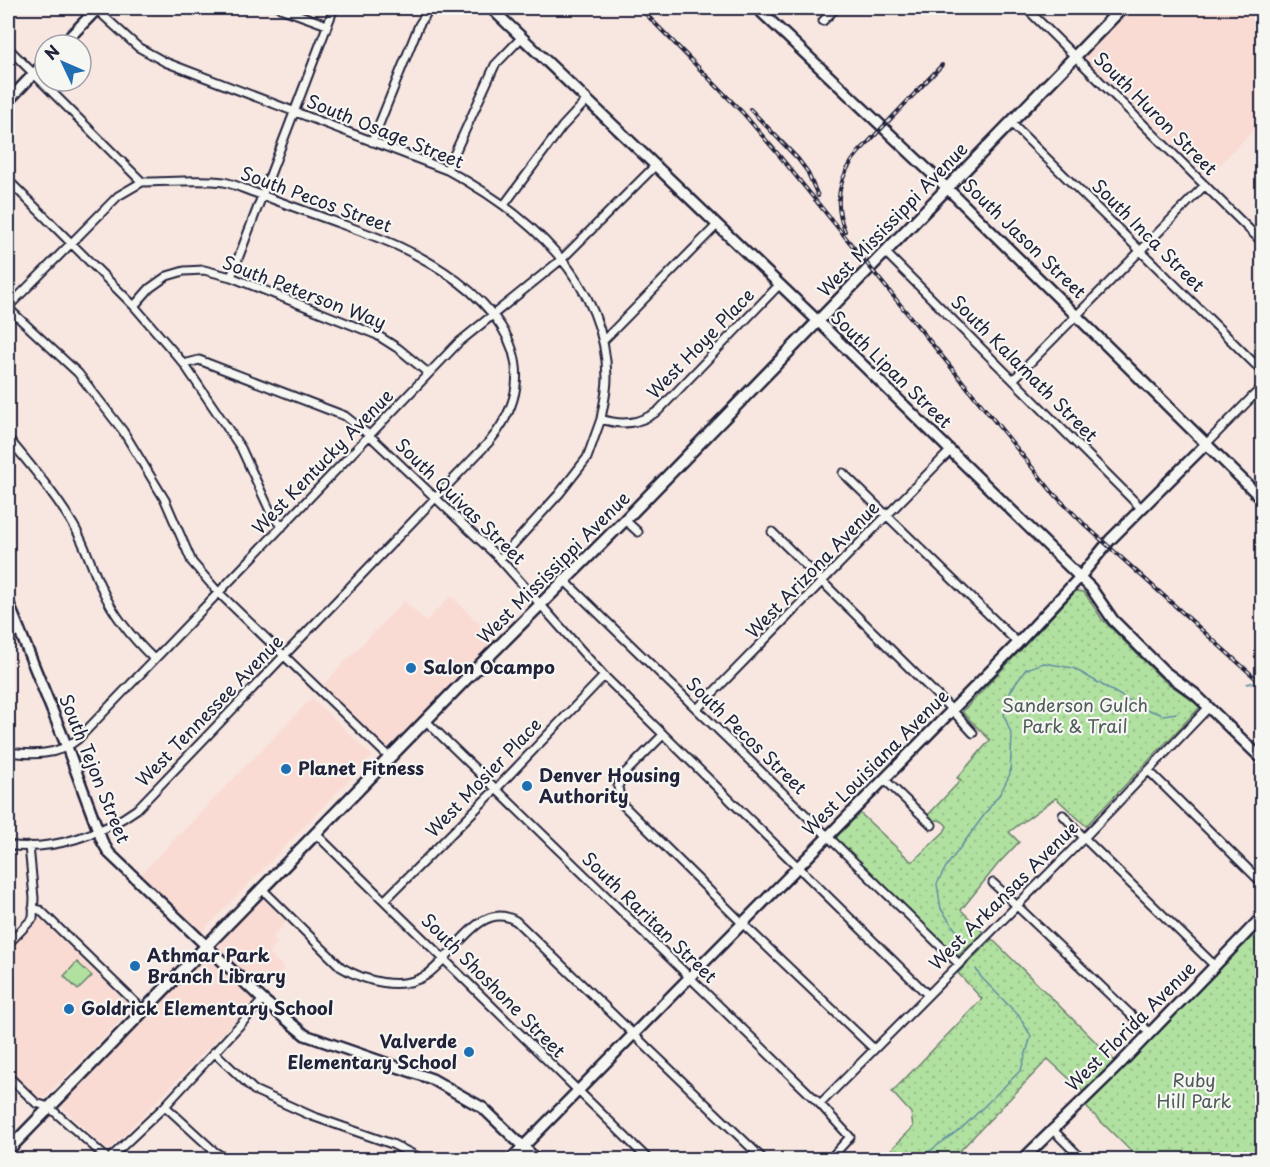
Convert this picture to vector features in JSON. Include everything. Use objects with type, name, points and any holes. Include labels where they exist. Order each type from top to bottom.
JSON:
[{"type":"main road","name":"West Mississippi Avenue","points":[[8,1150],[261,888],[540,603],[625,520],[1122,8]]},
{"type":"street","points":[[73,33],[97,8]]},
{"type":"street","name":"South Osage Street","points":[[97,8],[126,37],[151,55],[447,170],[504,205],[535,230],[562,259],[587,297],[603,341],[607,379],[601,419]]},
{"type":"street","points":[[280,8],[327,25]]},
{"type":"street","points":[[231,277],[334,8]]},
{"type":"street","points":[[372,142],[418,25],[430,8]]},
{"type":"street","name":"South Lipan Street","points":[[491,8],[818,321],[1080,577],[1091,588],[1113,620],[1165,672],[1195,694],[1263,759]]},
{"type":"street","points":[[824,21],[836,8]]},
{"type":"street","name":"South Huron Street","points":[[1026,8],[1263,242]]},
{"type":"street","name":"South Jason Street","points":[[763,10],[1263,499]]},
{"type":"street","points":[[447,170],[495,65],[522,37]]},
{"type":"street","points":[[8,48],[33,72]]},
{"type":"street","points":[[8,101],[33,74]]},
{"type":"street","points":[[54,93],[142,182],[118,196],[8,308],[78,373],[123,431],[165,500],[192,562],[218,592],[390,758]]},
{"type":"street","points":[[504,205],[562,127],[587,100]]},
{"type":"street","name":"South Inca Street","points":[[1011,123],[1263,371]]},
{"type":"street","name":"West Kentucky Avenue","points":[[8,752],[33,755],[67,747],[78,739],[458,343],[562,259],[655,166]]},
{"type":"street","points":[[8,180],[134,306],[183,364],[241,448],[272,515],[282,527]]},
{"type":"street","name":"South Pecos Street","points":[[142,182],[225,182],[400,247],[454,279],[493,315],[512,348],[517,372],[516,389]]},
{"type":"street","points":[[1014,380],[1205,184]]},
{"type":"street","points":[[603,341],[717,225]]},
{"type":"street","name":"South Kalamath Street","points":[[885,252],[1141,508]]},
{"type":"street","name":"South Peterson Way","points":[[134,306],[161,279],[175,273],[204,270],[231,277],[377,335],[399,349],[428,373]]},
{"type":"street","name":"West Hoye Place","points":[[601,419],[616,424],[634,423],[658,411],[779,285]]},
{"type":"street","name":"South Quivas Street","points":[[183,364],[199,360],[301,398],[345,416],[369,435],[501,559],[603,676],[927,994]]},
{"type":"street","name":"West Louisiana Avenue","points":[[510,1160],[1018,643],[1141,508],[1263,387]]},
{"type":"street","name":"West Tennessee Avenue","points":[[8,845],[29,846],[61,842],[98,830],[137,809],[435,499],[498,430],[509,414],[516,389]]},
{"type":"street","points":[[501,559],[559,494],[587,458],[601,419]]},
{"type":"street","points":[[8,438],[44,482],[75,527],[112,608],[135,641],[154,659]]},
{"type":"street","name":"West Arizona Avenue","points":[[697,709],[950,451]]},
{"type":"street","points":[[843,473],[1018,643]]},
{"type":"street","points":[[625,520],[638,532]]},
{"type":"street","points":[[772,532],[973,733]]},
{"type":"street","name":"South Pecos Street","points":[[564,580],[959,964]]},
{"type":"street","name":"South Tejon Street","points":[[8,602],[109,853],[263,1000],[305,1035],[432,1079],[483,1108],[537,1160]]},
{"type":"street","name":"West Mosier Place","points":[[385,900],[495,790],[603,676]]},
{"type":"street","name":"West Arkansas Avenue","points":[[820,1104],[1084,838],[1209,707]]},
{"type":"street","name":"South Raritan Street","points":[[426,721],[820,1104],[850,1137],[829,1160]]},
{"type":"street","points":[[663,735],[622,776],[618,787],[621,803],[874,1049]]},
{"type":"street","points":[[1149,771],[1263,883]]},
{"type":"street","points":[[884,779],[932,825]]},
{"type":"street","points":[[1064,814],[1084,838],[1215,966]]},
{"type":"street","name":"South Shoshone Street","points":[[316,834],[649,1160]]},
{"type":"street","points":[[8,944],[33,918],[29,846]]},
{"type":"street","points":[[993,883],[1150,1033]]},
{"type":"street","points":[[261,888],[334,961],[350,972],[383,982],[407,983],[425,976],[483,919],[499,915],[510,917],[634,1033],[764,1160]]},
{"type":"street","points":[[33,908],[40,910],[143,1010]]},
{"type":"street","name":"West Florida Avenue","points":[[1022,1160],[1263,917]]},
{"type":"street","points":[[8,1076],[36,1103],[49,1107],[108,1159],[165,1106],[263,1000]]},
{"type":"street","points":[[213,1052],[254,1090],[312,1116],[392,1144],[424,1160]]},
{"type":"street","points":[[165,1106],[214,1152],[228,1160]]},
{"type":"street","points":[[1052,1129],[1083,1160]]},
{"type":"shaded area","points":[[1130,8],[1262,8],[1262,121],[1208,177],[1083,56]]},
{"type":"shaded area","points":[[451,596],[496,640],[390,749],[386,749],[321,687],[404,601],[426,621]]},
{"type":"shaded area","points":[[312,698],[372,756],[201,933],[140,875]]},
{"type":"shaded area","points":[[263,898],[286,922],[272,938],[277,943],[269,953],[284,968],[262,991],[218,947],[218,944]]},
{"type":"shaded area","name":"Goldrick Elementary School","points":[[37,919],[41,919],[131,1007],[130,1011],[46,1096],[37,1100],[8,1070],[8,949]]},
{"type":"shaded area","points":[[210,956],[253,998],[252,1003],[107,1150],[61,1106],[61,1103],[203,958]]},
{"type":"green space","name":"Sanderson Gulch Park & Trail","points":[[1076,591],[1084,592],[1102,619],[1164,681],[1200,707],[1086,826],[1056,798],[1009,832],[1019,842],[961,910],[983,932],[957,957],[834,839],[860,813],[912,862],[944,832],[947,826],[945,824],[940,820],[932,821],[927,816],[961,780],[957,778],[990,740],[962,712]]},
{"type":"green space","name":"Ruby Hill Park","points":[[1262,927],[1262,1159],[1139,1159],[1085,1106],[1091,1099],[1048,1059],[952,1159],[881,1160],[913,1127],[911,1113],[892,1092],[982,999],[958,973],[992,939],[1122,1068]]},
{"type":"green space","points":[[77,962],[92,976],[78,990],[64,976]]},
{"type":"waterway","points":[[963,936],[941,909],[937,884],[946,867],[1001,792],[1010,774],[1012,736],[1004,715],[1010,692],[1026,669],[1044,663],[1073,668],[1140,707],[1163,715],[1177,713]]},
{"type":"waterway","points":[[1247,684],[1262,680]]},
{"type":"waterway","points":[[917,1160],[962,1128],[1021,1070],[1031,1036],[1019,1016],[976,969]]},
{"type":"railway","points":[[640,8],[743,113],[778,154],[1053,493],[1086,526],[1262,684]]},
{"type":"railway","points":[[845,231],[841,221],[839,200],[843,180],[852,161],[942,65]]},
{"type":"railway","points":[[750,109],[798,159],[807,171],[818,196]]},
{"type":"place","name":"Salon Ocampo","points":[[411,668]]},
{"type":"place","name":"Planet Fitness","points":[[286,769]]},
{"type":"place","name":"Denver Housing Authority","points":[[527,786]]},
{"type":"place","name":"Athmar Park Branch Library","points":[[135,966]]},
{"type":"place","name":"Goldrick Elementary School","points":[[69,1009]]},
{"type":"place","name":"Valverde Elementary School","points":[[469,1052]]}]
